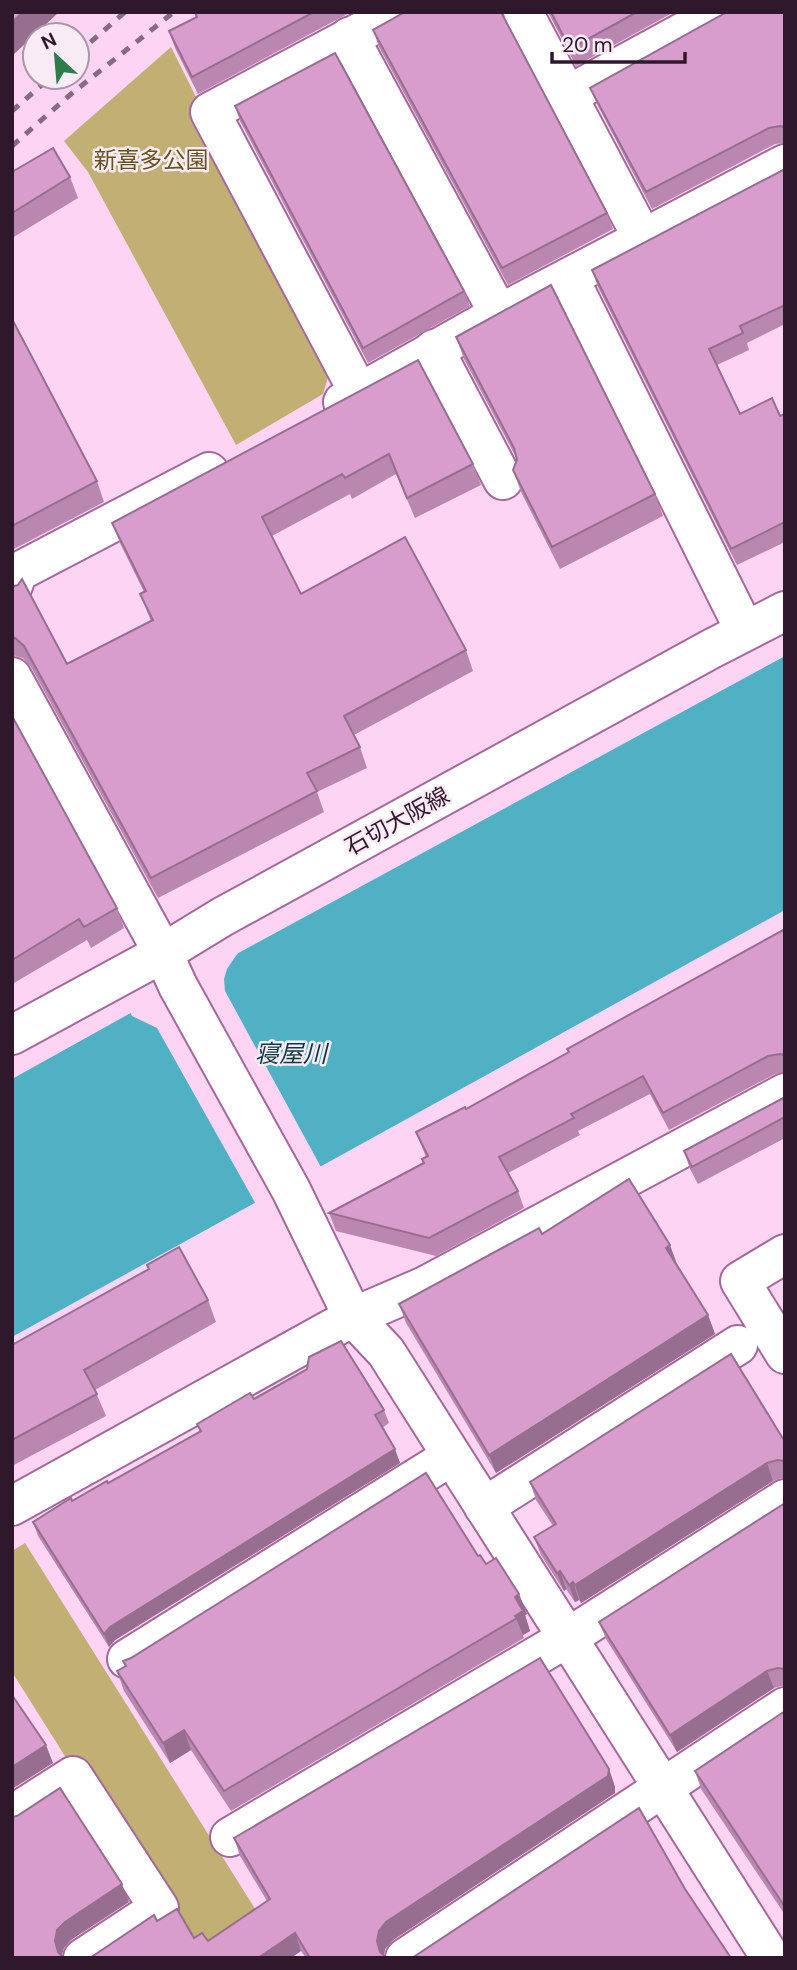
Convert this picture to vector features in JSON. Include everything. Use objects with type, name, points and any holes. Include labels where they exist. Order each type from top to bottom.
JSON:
[{"type":"street","points":[[359,393],[210,112],[398,12]]},
{"type":"street","points":[[523,12],[642,237]]},
{"type":"street","points":[[568,94],[720,12]]},
{"type":"street","points":[[349,37],[499,314]]},
{"type":"street","points":[[310,419],[433,349],[785,164]]},
{"type":"street","points":[[569,278],[745,631]]},
{"type":"street","points":[[433,349],[502,480]]},
{"type":"street","points":[[14,573],[237,457]]},
{"type":"street","name":"石切大阪線","points":[[12,1035],[169,967],[222,917],[785,611]]},
{"type":"street","points":[[12,677],[291,1190],[353,1317],[386,1352],[450,1457],[767,1950]]},
{"type":"street","points":[[12,1506],[353,1317],[425,1286],[785,1093]]},
{"type":"street","points":[[785,1254],[740,1281],[785,1354]]},
{"type":"street","points":[[484,1507],[738,1345]]},
{"type":"street","points":[[127,1660],[450,1457]]},
{"type":"street","points":[[230,1837],[567,1638],[785,1499]]},
{"type":"street","points":[[405,1958],[785,1707]]},
{"type":"street","points":[[12,1815],[73,1776],[159,1908],[83,1958]]},
{"type":"green space","name":"新喜多公園","points":[[171,47],[198,101],[192,105],[330,371],[323,394],[236,445],[88,172],[64,141]]},
{"type":"green space","points":[[25,1543],[286,1958],[192,1958],[12,1672],[12,1551]]},
{"type":"water","name":"寝屋川","points":[[785,656],[785,910],[12,1337],[12,1079]]},
{"type":"pier","points":[[241,948],[227,969],[225,991],[322,1169],[257,1206],[157,1028],[132,1016],[129,1010]]},
{"type":"building","points":[[12,12],[23,12],[12,22]]},
{"type":"building","points":[[195,12],[314,12],[192,77],[169,31],[197,17]]},
{"type":"building","points":[[405,12],[501,12],[607,213],[502,268],[373,30]]},
{"type":"building","points":[[551,12],[637,12],[570,49]]},
{"type":"building","points":[[727,12],[785,12],[785,127],[769,128],[646,192],[590,88]]},
{"type":"building","points":[[335,53],[464,291],[363,348],[235,106]]},
{"type":"building","points":[[53,148],[70,177],[12,213],[12,172]]},
{"type":"building","points":[[785,169],[785,305],[740,326],[743,333],[709,349],[740,414],[772,398],[780,416],[785,414],[785,522],[731,549],[592,270]]},
{"type":"building","points":[[551,285],[655,494],[552,547],[513,470],[517,460],[514,448],[456,337]]},
{"type":"building","points":[[12,319],[97,481],[12,526]]},
{"type":"building","points":[[418,360],[473,464],[407,498],[389,454],[345,478],[342,474],[262,517],[301,594],[405,537],[466,650],[344,716],[360,747],[307,773],[317,791],[151,878],[24,646],[12,637],[12,587],[18,585],[22,579],[67,664],[153,620],[140,594],[146,591],[112,523]]},
{"type":"building","points":[[12,716],[117,908],[84,927],[79,919],[12,960]]},
{"type":"building","points":[[785,929],[785,1055],[768,1056],[663,1113],[643,1076],[571,1114],[574,1118],[499,1157],[518,1191],[429,1238],[329,1213],[424,1163],[422,1159],[428,1156],[416,1132],[465,1107],[466,1109],[569,1052],[567,1049]]},
{"type":"building","points":[[785,1097],[785,1117],[692,1167],[684,1151]]},
{"type":"building","points":[[629,1179],[670,1245],[666,1248],[708,1315],[489,1455],[399,1304],[539,1228],[542,1234]]},
{"type":"building","points":[[179,1247],[208,1300],[84,1370],[97,1394],[12,1440],[12,1345],[149,1269],[147,1265]]},
{"type":"building","points":[[341,1341],[384,1410],[375,1415],[395,1449],[110,1627],[104,1634],[33,1522],[71,1498],[72,1501],[107,1481],[108,1483],[201,1431],[197,1424],[250,1393],[254,1399],[307,1369],[309,1357]]},
{"type":"building","points":[[731,1354],[785,1442],[785,1461],[767,1463],[575,1585],[573,1582],[569,1585],[560,1571],[557,1573],[534,1537],[556,1524],[530,1482]]},
{"type":"building","points":[[426,1473],[478,1556],[480,1555],[486,1564],[496,1558],[519,1594],[515,1597],[523,1611],[515,1616],[517,1618],[224,1791],[184,1730],[163,1743],[117,1671],[126,1666],[123,1661]]},
{"type":"building","points":[[785,1503],[785,1669],[767,1671],[670,1735],[599,1622]]},
{"type":"building","points":[[540,1658],[609,1769],[608,1776],[386,1922],[379,1931],[377,1941],[380,1952],[387,1958],[310,1958],[295,1933],[258,1958],[90,1958],[154,1915],[157,1921],[177,1909],[194,1938],[202,1933],[208,1941],[270,1899],[234,1838]]},
{"type":"building","points":[[12,1695],[46,1745],[12,1767]]},
{"type":"building","points":[[785,1711],[785,1907],[695,1771]]},
{"type":"building","points":[[60,1788],[122,1884],[57,1930],[55,1941],[58,1952],[64,1958],[12,1958],[12,1817]]},
{"type":"building","points":[[639,1808],[685,1889],[731,1958],[412,1958]]},
{"type":"railway","points":[[91,42],[125,12]]},
{"type":"railway","points":[[12,146],[71,94],[174,12]]},
{"type":"railway","points":[[12,111],[35,91]]}]
